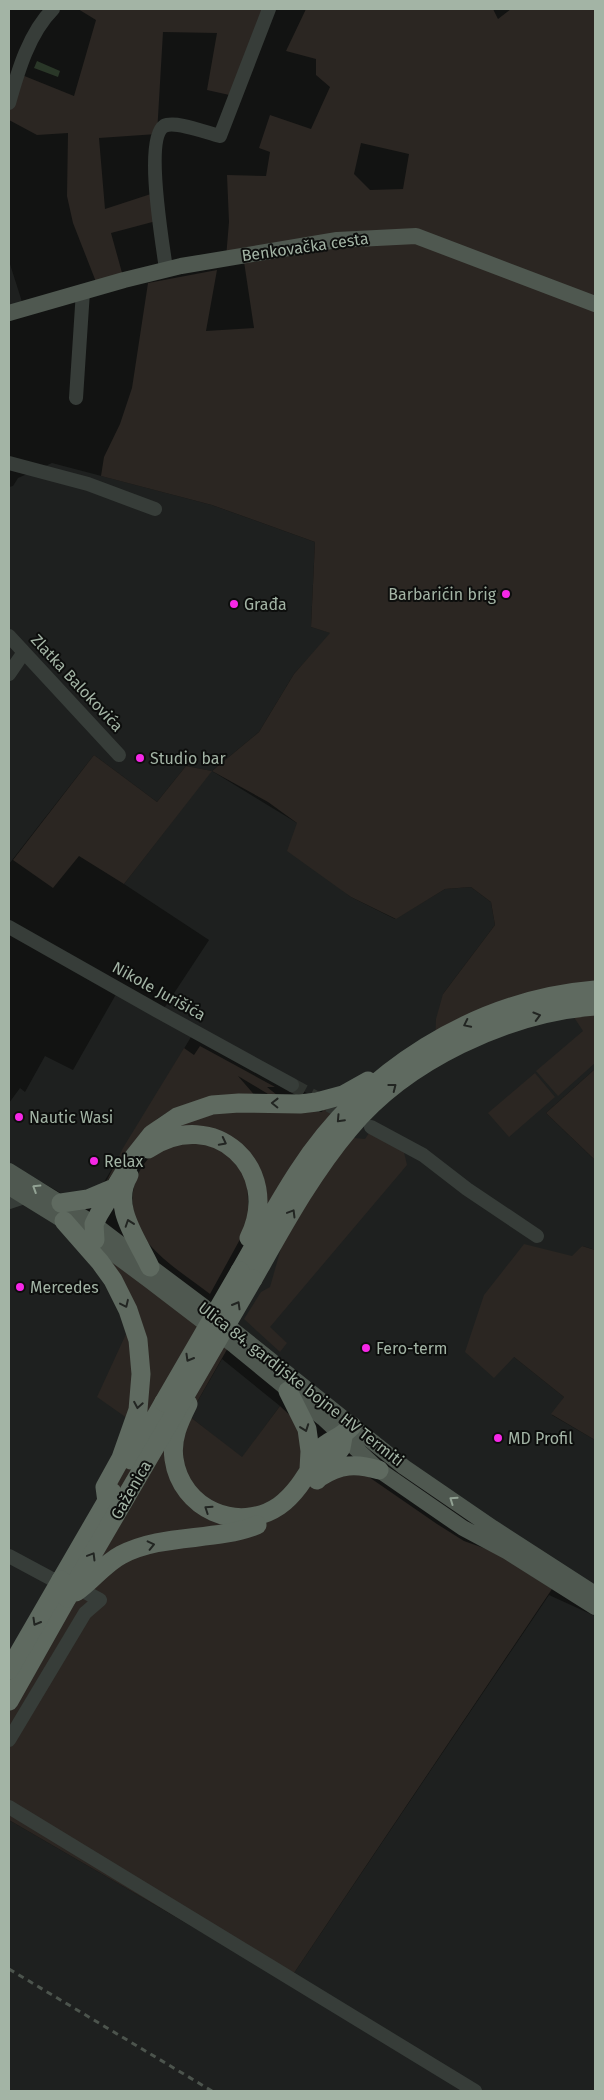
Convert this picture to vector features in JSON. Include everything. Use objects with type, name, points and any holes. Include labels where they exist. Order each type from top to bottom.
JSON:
[{"type":"highway","points":[[246,1275],[298,1171],[335,1124],[367,1090],[432,1043],[474,1021],[504,1009],[547,998],[595,990]]},
{"type":"highway","points":[[246,1275],[350,1128],[382,1096],[409,1075],[436,1058],[486,1033],[544,1014],[572,1008],[595,1006]]},
{"type":"highway","points":[[95,1232],[114,1188],[145,1142],[165,1125],[187,1112],[221,1104],[300,1104],[317,1102],[343,1095],[363,1082],[388,1073]]},
{"type":"highway","points":[[150,1267],[128,1224],[124,1205],[127,1178],[147,1150],[162,1140],[179,1135],[210,1136],[225,1142],[236,1150],[251,1170],[254,1180],[257,1194],[255,1226],[239,1258],[246,1275]]},
{"type":"highway","points":[[60,1203],[88,1199],[114,1188]]},
{"type":"highway","points":[[64,1222],[100,1262],[113,1280],[132,1321],[138,1340],[141,1374],[138,1410],[121,1458],[105,1487],[107,1502]]},
{"type":"highway","name":"Gaženica","points":[[9,1701],[204,1362],[246,1275]]},
{"type":"highway","name":"Gaženica","points":[[9,1670],[107,1502],[246,1275]]},
{"type":"highway","points":[[204,1362],[204,1375],[180,1420],[175,1435],[176,1467],[191,1495],[204,1506],[218,1515],[256,1521]]},
{"type":"highway","points":[[288,1391],[307,1429],[314,1473]]},
{"type":"highway","points":[[67,1598],[120,1555],[153,1543],[233,1533],[256,1521],[280,1514],[300,1499],[314,1473],[325,1446],[347,1431]]},
{"type":"highway","points":[[314,1473],[349,1465],[360,1465],[379,1470]]},
{"type":"main road","name":"Benkovačka cesta","points":[[9,313],[166,269],[337,240],[416,236],[595,304]]},
{"type":"main road","name":"Ulica 84. gardijske bojne HV Termiti","points":[[9,1171],[60,1203],[323,1418],[404,1467],[493,1528],[595,1594]]},
{"type":"main road","name":"Ulica 84. gardijske bojne HV Termiti","points":[[9,1187],[64,1222],[95,1232],[150,1267],[204,1307],[347,1431],[379,1470],[463,1528],[508,1552],[595,1607]]},
{"type":"street","points":[[9,103],[17,73],[41,20],[53,9]]},
{"type":"street","points":[[166,269],[156,192],[155,160],[158,134],[164,126],[175,124],[220,136],[269,9]]},
{"type":"street","points":[[76,398],[83,291]]},
{"type":"street","points":[[9,463],[88,484],[155,509]]},
{"type":"street","name":"Zlatka Balokovića","points":[[9,636],[119,755]]},
{"type":"street","points":[[9,674],[24,652]]},
{"type":"street","name":"Nikole Jurišića","points":[[9,927],[292,1085]]},
{"type":"street","points":[[371,1127],[424,1155],[467,1189],[537,1236]]},
{"type":"street","points":[[9,1202],[24,1197]]},
{"type":"street","points":[[9,1556],[50,1578],[100,1600],[85,1613],[9,1740]]},
{"type":"street","points":[[9,1807],[475,2091]]},
{"type":"shaded area","points":[[78,9],[269,9],[234,96],[207,90],[217,33],[163,32],[157,134],[99,138],[105,209],[157,192],[160,220],[111,233],[124,280],[98,287],[73,223],[67,196],[68,133],[37,135],[9,120],[9,103],[17,73],[74,96],[96,20]]},
{"type":"shaded area","points":[[306,9],[493,9],[498,19],[511,9],[595,9],[595,1063],[558,1096],[536,1071],[583,1031],[564,1002],[435,1049],[436,1019],[443,994],[495,925],[491,902],[471,887],[445,889],[396,919],[351,897],[287,851],[297,823],[268,802],[212,771],[259,732],[294,674],[330,633],[311,627],[315,542],[212,505],[101,476],[104,457],[120,424],[132,388],[148,283],[217,270],[206,331],[254,328],[243,255],[226,258],[229,222],[227,175],[266,176],[270,152],[259,148],[270,115],[311,129],[330,87],[316,75],[316,59],[286,51]],"holes":[[[361,143],[409,154],[403,189],[370,190],[354,174]]]},
{"type":"shaded area","points":[[37,61],[60,71],[58,77],[34,68]]},
{"type":"shaded area","points":[[9,261],[24,308],[9,313]]},
{"type":"shaded area","points":[[52,463],[212,505],[315,542],[311,627],[331,633],[294,674],[259,732],[212,771],[297,823],[326,877],[351,897],[395,919],[445,889],[471,887],[491,902],[495,925],[443,994],[564,1002],[595,1045],[595,1069],[546,1113],[595,1160],[595,1250],[582,1246],[514,1357],[564,1397],[552,1415],[595,1440],[595,1594],[217,1326],[351,1117],[194,1032],[104,1182],[88,1199],[64,1195],[9,1163],[9,1103],[20,1088],[25,1092],[45,1056],[73,1070],[119,989],[161,1013],[209,940],[124,884],[211,771],[186,766],[157,802],[94,755],[9,864],[9,487],[13,486],[18,478]]},
{"type":"shaded area","points":[[94,755],[157,802],[186,766],[212,771],[124,884],[79,856],[53,888],[13,860]]},
{"type":"shaded area","points":[[200,1046],[275,1087],[267,1087],[282,1099],[268,1094],[238,1076],[257,1098],[171,1110],[157,1119],[139,1136],[105,1184],[123,1148],[184,1048],[194,1055]]},
{"type":"shaded area","points":[[595,1069],[595,1160],[546,1113]]},
{"type":"shaded area","points":[[535,1073],[555,1097],[509,1137],[488,1113]]},
{"type":"shaded area","points":[[353,1095],[265,1211],[247,1155],[174,1131],[176,1126],[210,1112],[322,1112],[324,1108]]},
{"type":"shaded area","points":[[369,1133],[404,1152],[407,1165],[270,1327],[287,1343],[280,1352],[244,1319],[261,1292],[270,1287],[283,1241],[309,1198],[354,1138],[365,1139]]},
{"type":"shaded area","points":[[197,1142],[216,1148],[229,1156],[247,1178],[249,1223],[210,1294],[170,1264],[148,1243],[140,1232],[133,1206],[136,1180],[141,1168],[149,1158],[165,1147]]},
{"type":"shaded area","points":[[9,1187],[64,1221],[128,1310],[134,1423],[146,1433],[9,1671]]},
{"type":"shaded area","points":[[524,1244],[572,1256],[582,1246],[595,1250],[595,1440],[551,1414],[564,1397],[514,1357],[494,1378],[465,1352],[484,1295]]},
{"type":"shaded area","points":[[108,1251],[233,1339],[189,1416],[242,1457],[280,1406],[350,1472],[366,1475],[464,1541],[495,1552],[552,1589],[288,1982],[9,1820],[9,1670],[61,1580],[134,1423],[97,1397],[132,1321],[122,1297]]},
{"type":"shaded area","points":[[222,1359],[280,1406],[242,1458],[189,1416]]},
{"type":"shaded area","points":[[549,1595],[595,1616],[595,2091],[9,2091],[9,1820],[288,1982]]},
{"type":"tunnel","points":[[292,1085],[353,1118]]},
{"type":"railway","points":[[9,1969],[212,2091]]},
{"type":"place","name":"Barbarićin brig","points":[[506,594]]},
{"type":"place","name":"Građa","points":[[234,604]]},
{"type":"place","name":"Studio bar","points":[[140,758]]},
{"type":"place","name":"Nautic Wasi","points":[[19,1117]]},
{"type":"place","name":"Relax","points":[[94,1161]]},
{"type":"place","name":"Mercedes","points":[[20,1287]]},
{"type":"place","name":"Fero-term","points":[[366,1348]]},
{"type":"place","name":"MD Profil","points":[[498,1438]]}]
